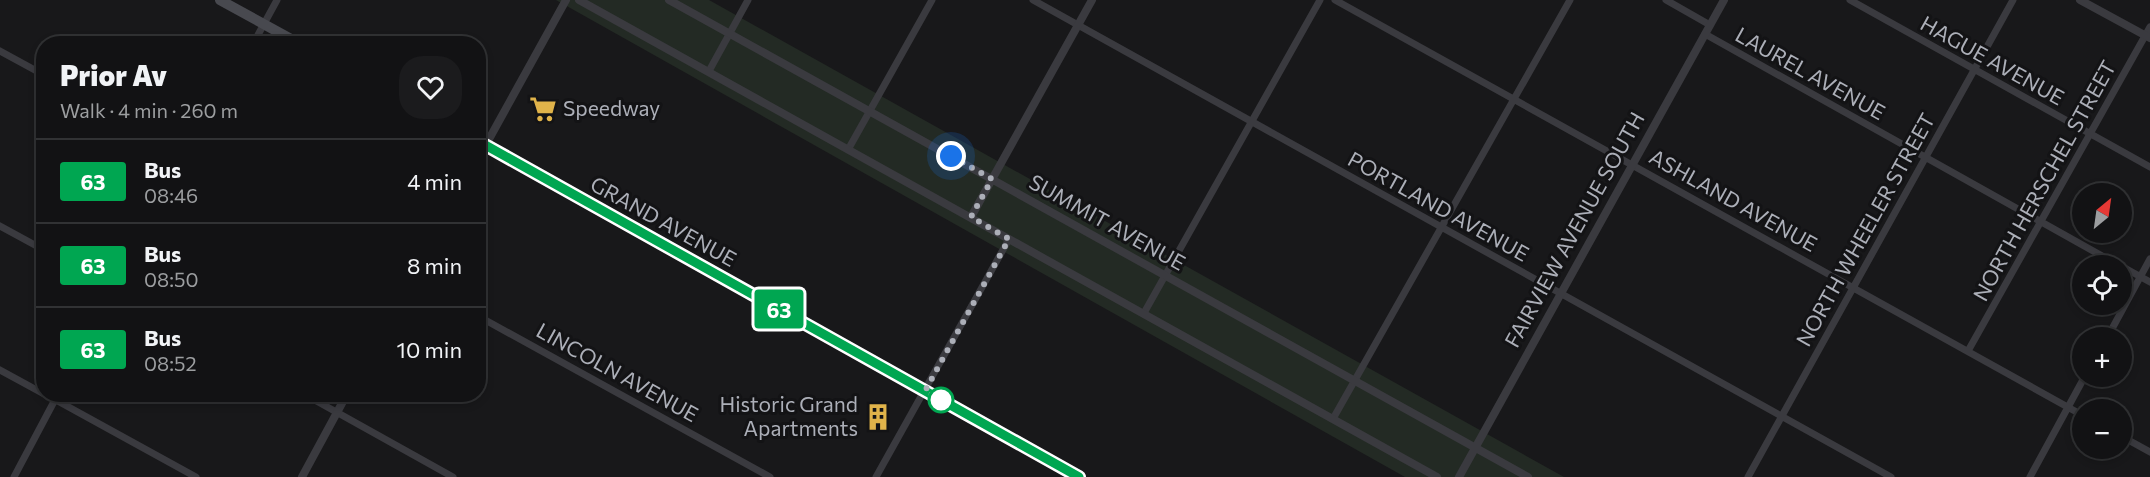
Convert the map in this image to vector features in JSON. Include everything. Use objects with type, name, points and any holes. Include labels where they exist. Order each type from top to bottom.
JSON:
[{"type":"main road","points":[[220,0],[286,36]]},
{"type":"main road","name":"GRAND AVENUE","points":[[486,145],[1079,477]]},
{"type":"street","points":[[257,36],[277,0]]},
{"type":"street","points":[[486,136],[566,0]]},
{"type":"street","points":[[579,0],[1334,417],[1437,477]]},
{"type":"street","name":"SUMMIT AVENUE","points":[[669,0],[1528,477]]},
{"type":"street","points":[[709,70],[748,0]]},
{"type":"street","points":[[849,148],[932,0]]},
{"type":"street","name":"PORTLAND AVENUE","points":[[1033,0],[1892,477]]},
{"type":"street","points":[[971,217],[1092,0]]},
{"type":"street","points":[[1144,313],[1320,0]]},
{"type":"street","name":"ASHLAND AVENUE","points":[[1335,0],[2072,410]]},
{"type":"street","points":[[1334,417],[1570,0]]},
{"type":"street","name":"LAUREL AVENUE","points":[[1666,0],[1710,25]]},
{"type":"street","name":"FAIRVIEW AVENUE SOUTH","points":[[1459,477],[1724,0]]},
{"type":"street","name":"HAGUE AVENUE","points":[[1850,0],[2150,167]]},
{"type":"street","name":"NORTH WHEELER STREET","points":[[1748,477],[2013,0]]},
{"type":"street","points":[[2080,0],[2147,37]]},
{"type":"street","name":"NORTH HERSCHEL STREET","points":[[1968,351],[2089,134],[2147,37],[2150,27]]},
{"type":"street","name":"LAUREL AVENUE","points":[[1705,34],[2101,255]]},
{"type":"street","points":[[0,51],[36,71]]},
{"type":"street","points":[[0,226],[36,246]]},
{"type":"street","points":[[876,477],[1009,239]]},
{"type":"street","points":[[2113,327],[2150,259]]},
{"type":"street","name":"LAUREL AVENUE","points":[[2132,272],[2150,282]]},
{"type":"street","name":"LINCOLN AVENUE","points":[[486,320],[770,477]]},
{"type":"street","points":[[0,370],[36,390]]},
{"type":"street","points":[[2030,477],[2079,387]]},
{"type":"street","points":[[14,477],[54,402]]},
{"type":"street","points":[[66,402],[196,477]]},
{"type":"street","points":[[318,402],[453,477]]},
{"type":"street","points":[[302,477],[343,402]]},
{"type":"street","points":[[2132,442],[2150,452]]},
{"type":"shaded area","points":[[556,0],[709,0],[1564,477],[1405,477]]},
{"type":"bus line","name":"63","points":[[486,145],[1079,477]]},
{"type":"place","name":"Speedway","points":[[543,109]]},
{"type":"place","name":"Historic Grand Apartments","points":[[878,417]]},
{"type":"route","points":[[941,400],[925,391],[1009,239],[971,217],[992,179],[951,156]]}]
